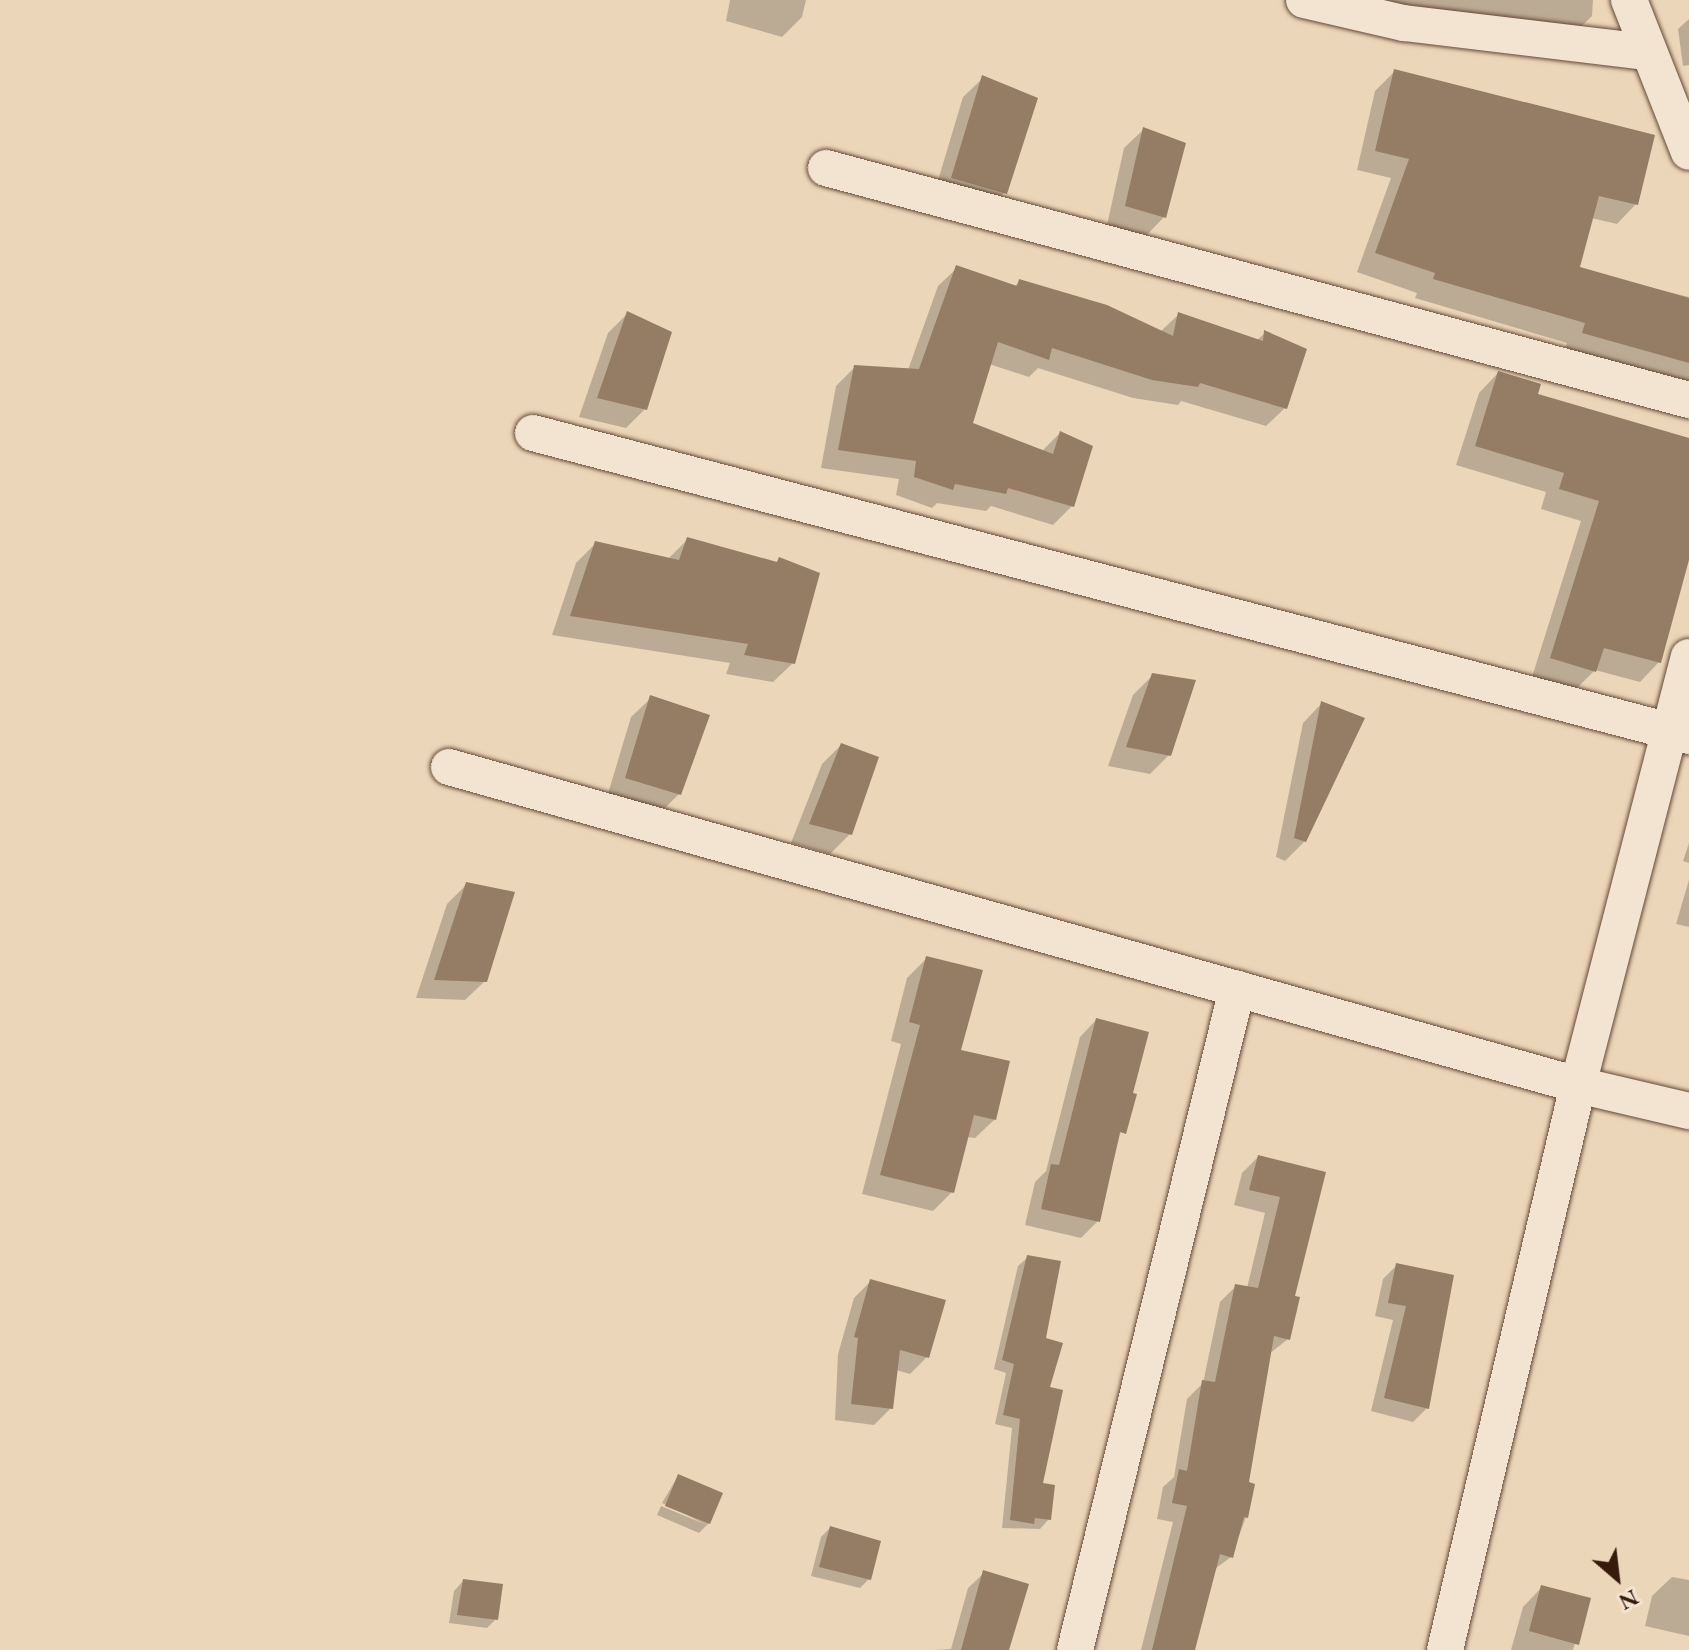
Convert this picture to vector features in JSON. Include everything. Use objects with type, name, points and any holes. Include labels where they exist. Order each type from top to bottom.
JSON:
[{"type":"street","points":[[1304,0],[1404,23],[1647,52]]},
{"type":"street","points":[[1629,0],[1689,152]]},
{"type":"street","points":[[826,168],[1689,400]]},
{"type":"street","points":[[533,433],[1679,733]]},
{"type":"street","points":[[1445,1650],[1578,1085],[1679,733],[1689,657]]},
{"type":"street","points":[[449,767],[1578,1085],[1689,1111]]},
{"type":"street","points":[[1075,1650],[1237,989]]},
{"type":"building","points":[[1394,69],[1655,135],[1638,205],[1599,196],[1580,267],[1689,298],[1689,363],[1582,333],[1585,323],[1433,279],[1435,273],[1375,253],[1409,159],[1375,151]]},
{"type":"building","points":[[982,75],[1038,98],[1007,194],[951,178]]},
{"type":"building","points":[[1143,127],[1186,143],[1166,218],[1125,206]]},
{"type":"building","points":[[956,265],[1017,286],[1019,279],[1107,305],[1173,336],[1178,312],[1263,341],[1264,330],[1307,349],[1287,409],[1200,383],[1198,387],[1152,380],[1052,348],[1049,360],[998,342],[973,423],[1053,454],[1060,431],[1093,446],[1074,507],[1008,488],[1006,494],[955,484],[953,490],[914,477],[916,461],[838,450],[854,365],[919,369]]},
{"type":"building","points":[[627,311],[672,332],[647,410],[597,398]]},
{"type":"building","points":[[1498,371],[1541,384],[1538,394],[1689,438],[1689,560],[1661,663],[1604,648],[1596,672],[1550,658],[1599,501],[1559,489],[1564,473],[1475,446]]},
{"type":"building","points":[[687,537],[777,562],[779,557],[820,573],[795,664],[744,655],[748,644],[570,616],[595,541],[679,560]]},
{"type":"building","points":[[1152,673],[1196,680],[1171,756],[1126,747]]},
{"type":"building","points":[[650,695],[710,715],[681,795],[625,778]]},
{"type":"building","points":[[1321,701],[1365,718],[1306,842],[1294,838]]},
{"type":"building","points":[[841,743],[879,757],[852,835],[809,824]]},
{"type":"building","points":[[466,882],[515,892],[487,982],[434,980]]},
{"type":"building","points":[[926,956],[983,970],[961,1050],[1010,1061],[996,1120],[974,1115],[954,1193],[880,1175],[920,1025],[909,1022]]},
{"type":"building","points":[[1096,1018],[1149,1032],[1133,1093],[1137,1094],[1126,1134],[1120,1132],[1100,1222],[1041,1209],[1051,1164],[1059,1165]]},
{"type":"building","points":[[1258,1155],[1326,1172],[1295,1296],[1300,1297],[1290,1340],[1274,1336],[1249,1482],[1255,1484],[1248,1518],[1244,1517],[1233,1558],[1220,1554],[1195,1650],[1152,1650],[1187,1506],[1172,1503],[1179,1469],[1187,1471],[1202,1380],[1215,1382],[1235,1284],[1258,1288],[1280,1197],[1249,1190]]},
{"type":"building","points":[[1027,1255],[1061,1261],[1046,1338],[1063,1343],[1050,1387],[1063,1390],[1043,1483],[1055,1485],[1051,1520],[1035,1518],[1034,1524],[1010,1520],[1020,1419],[1003,1415],[1014,1364],[1002,1360]]},
{"type":"building","points":[[1396,1263],[1454,1275],[1429,1409],[1384,1398],[1406,1306],[1388,1303]]},
{"type":"building","points":[[870,1279],[946,1300],[929,1358],[900,1350],[893,1409],[851,1404],[858,1338],[854,1337]]},
{"type":"building","points":[[678,1474],[723,1493],[710,1524],[665,1506]]},
{"type":"building","points":[[830,1526],[881,1541],[871,1580],[819,1567]]},
{"type":"building","points":[[983,1570],[1029,1584],[1009,1650],[961,1650]]},
{"type":"building","points":[[463,1579],[503,1584],[498,1620],[457,1615]]},
{"type":"building","points":[[1541,1585],[1591,1598],[1579,1645],[1529,1631]]}]
